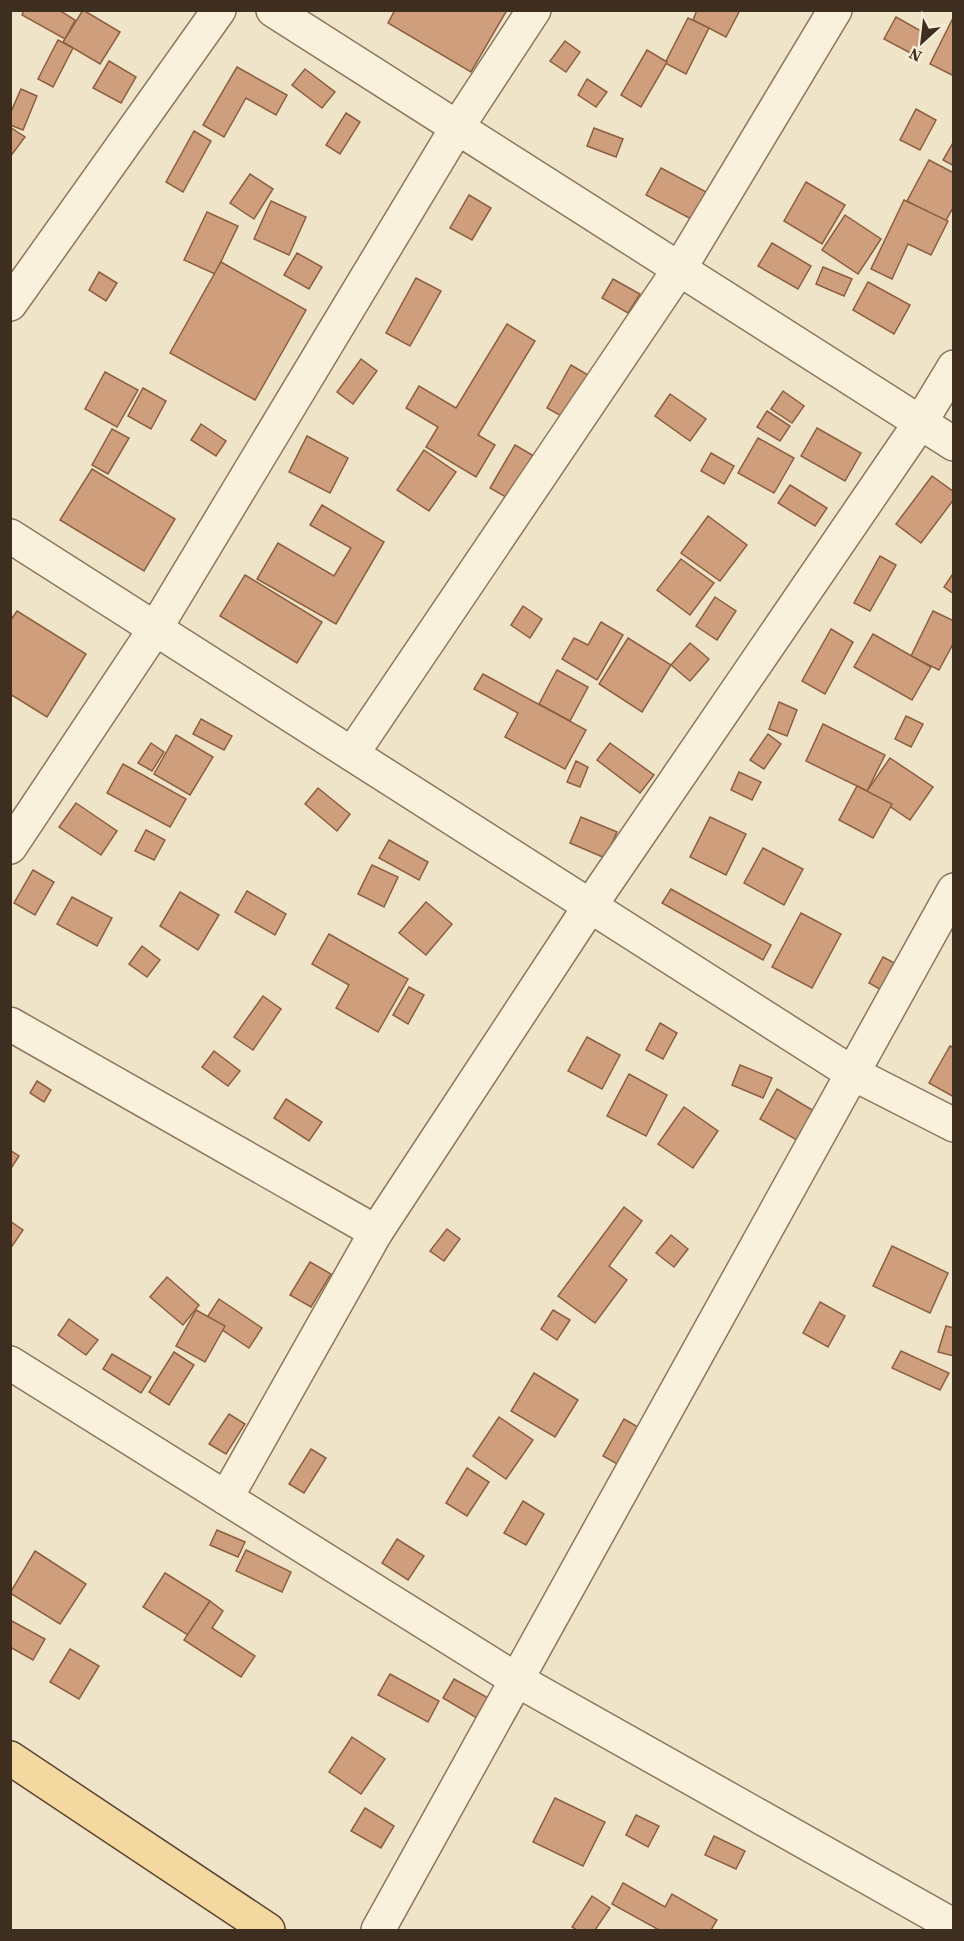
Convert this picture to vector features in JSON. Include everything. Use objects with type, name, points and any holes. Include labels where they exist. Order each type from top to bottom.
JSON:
[{"type":"main road","points":[[10,1758],[268,1930]]},
{"type":"street","points":[[10,304],[219,10]]},
{"type":"street","points":[[273,10],[954,444]]},
{"type":"street","points":[[10,847],[156,629],[458,126],[534,10]]},
{"type":"street","points":[[352,754],[680,268],[835,10]]},
{"type":"street","points":[[226,1498],[376,1232],[590,906],[920,423],[954,367]]},
{"type":"street","points":[[10,536],[852,1073],[954,1125]]},
{"type":"street","points":[[378,1930],[954,890]]},
{"type":"street","points":[[10,1024],[376,1232]]},
{"type":"street","points":[[10,1363],[517,1680],[954,1926]]},
{"type":"building","points":[[24,10],[59,10],[75,20],[65,39],[22,15]]},
{"type":"building","points":[[83,10],[120,32],[100,64],[63,42]]},
{"type":"building","points":[[395,10],[507,10],[471,72],[388,23]]},
{"type":"building","points":[[697,10],[740,10],[726,37],[693,20]]},
{"type":"building","points":[[896,17],[928,35],[916,56],[884,39]]},
{"type":"building","points":[[688,18],[709,28],[686,74],[665,63]]},
{"type":"building","points":[[954,19],[954,76],[930,64]]},
{"type":"building","points":[[58,40],[73,48],[53,87],[38,79]]},
{"type":"building","points":[[565,41],[580,52],[566,72],[550,61]]},
{"type":"building","points":[[647,50],[667,62],[641,107],[621,95]]},
{"type":"building","points":[[109,61],[136,77],[121,103],[93,88]]},
{"type":"building","points":[[237,67],[287,95],[276,115],[246,98],[224,137],[203,125]]},
{"type":"building","points":[[305,69],[335,92],[322,108],[292,85]]},
{"type":"building","points":[[587,79],[607,92],[596,107],[578,95]]},
{"type":"building","points":[[21,89],[37,96],[23,130],[10,125],[10,114]]},
{"type":"building","points":[[916,109],[936,120],[920,150],[900,140]]},
{"type":"building","points":[[346,113],[360,122],[340,154],[326,145]]},
{"type":"building","points":[[10,127],[25,137],[10,157]]},
{"type":"building","points":[[594,128],[623,139],[616,157],[587,146]]},
{"type":"building","points":[[194,131],[211,141],[183,192],[166,182]]},
{"type":"building","points":[[954,141],[954,166],[943,160]]},
{"type":"building","points":[[929,160],[954,173],[954,206],[945,222],[907,201]]},
{"type":"building","points":[[661,168],[708,193],[693,220],[646,195]]},
{"type":"building","points":[[250,174],[273,189],[254,219],[230,203]]},
{"type":"building","points":[[806,182],[845,205],[822,244],[784,221]]},
{"type":"building","points":[[469,195],[491,208],[472,240],[450,228]]},
{"type":"building","points":[[904,200],[948,221],[931,255],[908,244],[892,279],[871,269]]},
{"type":"building","points":[[271,201],[306,217],[289,255],[254,239]]},
{"type":"building","points":[[207,212],[238,226],[215,274],[184,260]]},
{"type":"building","points":[[845,215],[881,239],[858,274],[822,250]]},
{"type":"building","points":[[772,243],[811,266],[798,289],[758,266]]},
{"type":"building","points":[[297,253],[322,267],[309,289],[284,275]]},
{"type":"building","points":[[221,262],[306,310],[255,400],[170,353]]},
{"type":"building","points":[[823,267],[852,279],[844,296],[816,284]]},
{"type":"building","points":[[99,272],[117,283],[106,301],[89,290]]},
{"type":"building","points":[[416,278],[441,291],[410,346],[386,333]]},
{"type":"building","points":[[613,279],[640,294],[628,313],[602,298]]},
{"type":"building","points":[[868,282],[910,305],[894,334],[853,310]]},
{"type":"building","points":[[507,324],[535,341],[478,435],[495,445],[476,477],[426,447],[438,427],[406,408],[419,386],[456,408]]},
{"type":"building","points":[[361,359],[377,371],[353,404],[337,392]]},
{"type":"building","points":[[571,365],[588,375],[565,418],[547,408]]},
{"type":"building","points":[[105,372],[138,390],[117,427],[85,409]]},
{"type":"building","points":[[143,388],[166,401],[151,429],[128,416]]},
{"type":"building","points":[[783,391],[804,406],[792,423],[771,409]]},
{"type":"building","points":[[670,394],[706,419],[690,441],[655,416]]},
{"type":"building","points":[[767,411],[790,426],[780,441],[757,427]]},
{"type":"building","points":[[201,424],[226,441],[216,456],[191,440]]},
{"type":"building","points":[[817,428],[861,453],[845,481],[801,456]]},
{"type":"building","points":[[112,429],[129,438],[108,474],[92,465]]},
{"type":"building","points":[[307,436],[348,458],[330,493],[289,472]]},
{"type":"building","points":[[758,438],[794,458],[774,493],[738,473]]},
{"type":"building","points":[[515,445],[539,459],[513,501],[490,488]]},
{"type":"building","points":[[424,450],[456,472],[429,511],[397,490]]},
{"type":"building","points":[[711,453],[734,466],[724,484],[701,471]]},
{"type":"building","points":[[92,469],[175,519],[144,571],[60,520]]},
{"type":"building","points":[[932,476],[954,492],[954,499],[921,543],[896,524]]},
{"type":"building","points":[[790,485],[827,508],[815,526],[778,503]]},
{"type":"building","points":[[322,505],[384,542],[336,624],[257,579],[278,543],[334,576],[351,548],[310,525]]},
{"type":"building","points":[[708,516],[747,545],[720,581],[681,553]]},
{"type":"building","points":[[880,556],[896,565],[870,611],[854,603]]},
{"type":"building","points":[[681,559],[714,583],[690,615],[657,590]]},
{"type":"building","points":[[954,572],[954,594],[944,587]]},
{"type":"building","points":[[245,575],[322,622],[297,663],[220,616]]},
{"type":"building","points":[[715,597],[736,611],[717,640],[696,626]]},
{"type":"building","points":[[523,606],[542,619],[530,638],[511,625]]},
{"type":"building","points":[[17,611],[86,654],[47,717],[10,694],[10,621]]},
{"type":"building","points":[[933,611],[954,621],[954,642],[939,670],[911,656]]},
{"type":"building","points":[[601,622],[623,635],[597,680],[562,659],[574,638],[588,645]]},
{"type":"building","points":[[831,629],[853,642],[825,694],[802,681]]},
{"type":"building","points":[[873,634],[931,667],[912,700],[854,667]]},
{"type":"building","points":[[628,638],[671,665],[642,712],[599,684]]},
{"type":"building","points":[[690,643],[709,659],[690,681],[671,665]]},
{"type":"building","points":[[557,670],[588,687],[570,721],[539,704]]},
{"type":"building","points":[[483,674],[586,730],[565,769],[505,737],[518,713],[474,689]]},
{"type":"building","points":[[779,702],[797,710],[787,736],[769,729]]},
{"type":"building","points":[[906,716],[923,724],[911,747],[895,739]]},
{"type":"building","points":[[201,719],[232,736],[224,750],[193,734]]},
{"type":"building","points":[[823,724],[885,755],[867,791],[806,761]]},
{"type":"building","points":[[768,734],[781,744],[764,769],[750,760]]},
{"type":"building","points":[[176,735],[213,757],[190,795],[154,774]]},
{"type":"building","points":[[151,743],[164,752],[152,771],[138,763]]},
{"type":"building","points":[[610,743],[654,775],[640,793],[597,760]]},
{"type":"building","points":[[890,758],[933,787],[910,820],[867,791]]},
{"type":"building","points":[[576,761],[588,767],[580,787],[567,782]]},
{"type":"building","points":[[123,764],[186,799],[170,827],[107,793]]},
{"type":"building","points":[[739,772],[761,782],[752,800],[731,790]]},
{"type":"building","points":[[857,786],[892,804],[873,838],[839,820]]},
{"type":"building","points":[[318,788],[350,814],[337,831],[305,804]]},
{"type":"building","points":[[76,803],[117,831],[101,855],[59,827]]},
{"type":"building","points":[[581,817],[617,832],[605,858],[570,843]]},
{"type":"building","points":[[710,817],[746,834],[726,875],[690,857]]},
{"type":"building","points":[[146,830],[165,840],[154,860],[135,851]]},
{"type":"building","points":[[389,840],[428,862],[419,880],[379,858]]},
{"type":"building","points":[[763,848],[803,869],[784,905],[744,883]]},
{"type":"building","points":[[372,865],[398,877],[384,907],[358,894]]},
{"type":"building","points":[[33,870],[54,882],[35,915],[14,903]]},
{"type":"building","points":[[671,889],[771,945],[763,960],[662,903]]},
{"type":"building","points":[[247,891],[286,914],[275,935],[235,912]]},
{"type":"building","points":[[180,892],[219,915],[198,950],[160,926]]},
{"type":"building","points":[[72,897],[112,918],[97,946],[57,924]]},
{"type":"building","points":[[426,902],[452,924],[426,955],[399,933]]},
{"type":"building","points":[[801,913],[841,934],[812,988],[772,967]]},
{"type":"building","points":[[329,934],[408,979],[378,1032],[336,1008],[349,985],[312,964]]},
{"type":"building","points":[[142,946],[160,960],[147,977],[129,964]]},
{"type":"building","points":[[883,957],[900,966],[885,992],[869,983]]},
{"type":"building","points":[[409,987],[424,995],[408,1024],[393,1015]]},
{"type":"building","points":[[263,996],[281,1009],[253,1050],[234,1037]]},
{"type":"building","points":[[660,1023],[677,1033],[663,1059],[646,1050]]},
{"type":"building","points":[[587,1037],[620,1055],[602,1089],[568,1071]]},
{"type":"building","points":[[950,1046],[954,1048],[954,1097],[929,1083]]},
{"type":"building","points":[[214,1051],[240,1071],[228,1086],[202,1067]]},
{"type":"building","points":[[740,1065],[772,1078],[763,1098],[732,1085]]},
{"type":"building","points":[[629,1074],[667,1095],[646,1136],[607,1116]]},
{"type":"building","points":[[37,1081],[51,1090],[44,1102],[30,1093]]},
{"type":"building","points":[[777,1089],[819,1114],[802,1143],[760,1119]]},
{"type":"building","points":[[286,1099],[322,1122],[309,1141],[274,1118]]},
{"type":"building","points":[[684,1107],[718,1131],[693,1168],[658,1144]]},
{"type":"building","points":[[10,1150],[19,1156],[10,1170]]},
{"type":"building","points":[[624,1207],[642,1221],[609,1266],[627,1280],[595,1323],[558,1296]]},
{"type":"building","points":[[10,1221],[23,1230],[10,1249]]},
{"type":"building","points":[[447,1229],[460,1239],[444,1261],[430,1251]]},
{"type":"building","points":[[671,1235],[688,1249],[674,1267],[656,1253]]},
{"type":"building","points":[[892,1246],[948,1273],[930,1313],[873,1286]]},
{"type":"building","points":[[310,1262],[331,1274],[311,1307],[290,1295]]},
{"type":"building","points":[[167,1277],[199,1305],[183,1325],[150,1297]]},
{"type":"building","points":[[219,1299],[262,1328],[249,1348],[206,1319]]},
{"type":"building","points":[[820,1302],[845,1316],[828,1347],[803,1333]]},
{"type":"building","points":[[196,1310],[225,1326],[205,1362],[176,1346]]},
{"type":"building","points":[[553,1310],[570,1320],[557,1340],[541,1329]]},
{"type":"building","points":[[69,1319],[98,1340],[86,1355],[58,1335]]},
{"type":"building","points":[[946,1326],[954,1328],[954,1356],[938,1352]]},
{"type":"building","points":[[901,1351],[949,1373],[940,1390],[892,1368]]},
{"type":"building","points":[[174,1352],[194,1365],[169,1405],[149,1392]]},
{"type":"building","points":[[112,1354],[151,1377],[141,1393],[103,1369]]},
{"type":"building","points":[[534,1373],[578,1400],[555,1437],[511,1411]]},
{"type":"building","points":[[229,1414],[245,1424],[226,1454],[209,1444]]},
{"type":"building","points":[[499,1417],[533,1440],[506,1479],[473,1456]]},
{"type":"building","points":[[624,1419],[650,1434],[628,1470],[603,1456]]},
{"type":"building","points":[[311,1449],[326,1458],[304,1493],[289,1484]]},
{"type":"building","points":[[467,1468],[489,1482],[467,1516],[446,1503]]},
{"type":"building","points":[[523,1501],[544,1514],[526,1545],[504,1533]]},
{"type":"building","points":[[217,1530],[245,1542],[238,1557],[210,1545]]},
{"type":"building","points":[[397,1539],[424,1556],[408,1580],[382,1563]]},
{"type":"building","points":[[246,1550],[291,1572],[282,1592],[236,1571]]},
{"type":"building","points":[[35,1551],[86,1584],[60,1624],[10,1593]]},
{"type":"building","points":[[165,1573],[210,1601],[188,1635],[143,1607]]},
{"type":"building","points":[[210,1601],[223,1611],[212,1628],[255,1656],[241,1677],[184,1640]]},
{"type":"building","points":[[10,1620],[45,1639],[33,1660],[10,1647]]},
{"type":"building","points":[[70,1649],[99,1666],[79,1699],[50,1682]]},
{"type":"building","points":[[390,1674],[439,1701],[428,1722],[378,1695]]},
{"type":"building","points":[[454,1679],[499,1704],[487,1724],[443,1698]]},
{"type":"building","points":[[352,1737],[385,1759],[361,1794],[329,1772]]},
{"type":"building","points":[[555,1798],[605,1822],[583,1866],[533,1842]]},
{"type":"building","points":[[365,1808],[394,1826],[381,1848],[351,1831]]},
{"type":"building","points":[[636,1815],[659,1826],[648,1847],[626,1835]]},
{"type":"building","points":[[714,1836],[745,1851],[736,1869],[705,1855]]},
{"type":"building","points":[[623,1883],[665,1907],[672,1894],[717,1920],[711,1930],[659,1930],[612,1904]]},
{"type":"building","points":[[592,1896],[610,1908],[595,1930],[577,1930],[572,1927]]}]
